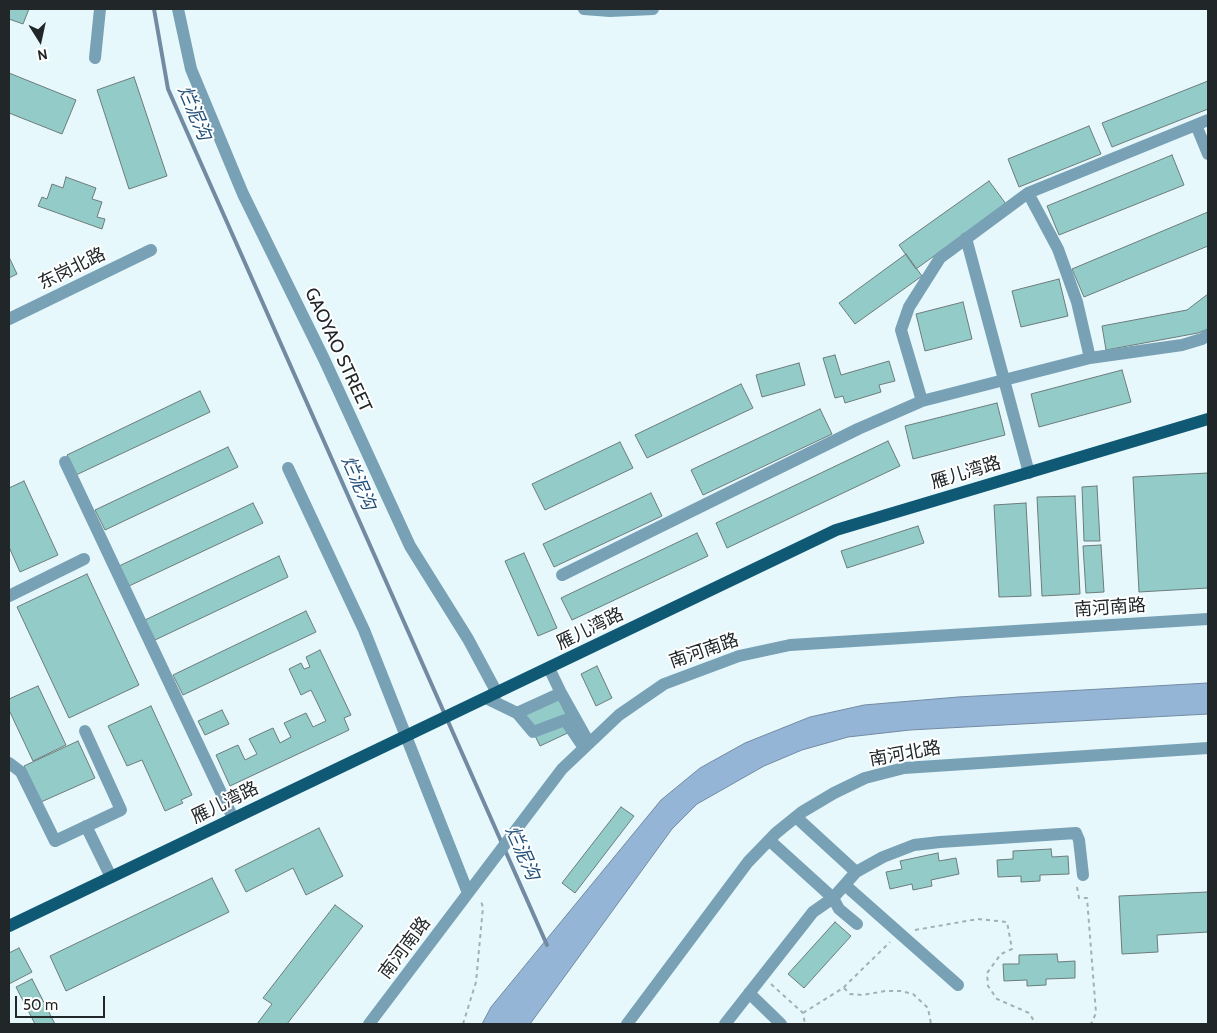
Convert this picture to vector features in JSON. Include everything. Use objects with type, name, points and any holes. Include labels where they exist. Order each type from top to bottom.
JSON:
[{"type":"main road","name":"雁儿湾路","points":[[9,926],[836,530],[1208,419]]},
{"type":"street","points":[[95,58],[100,9]]},
{"type":"street","name":"GAOYAO STREET","points":[[178,9],[191,69],[243,194],[324,359],[410,546],[468,639],[491,695]]},
{"type":"street","points":[[584,9],[610,11],[653,9]]},
{"type":"street","points":[[922,401],[901,330],[910,307],[940,258],[1028,193],[1202,123],[1208,154]]},
{"type":"street","points":[[1028,193],[1058,249],[1077,302],[1090,358]]},
{"type":"street","points":[[966,238],[1029,473]]},
{"type":"street","name":"东岗北路","points":[[9,319],[151,250]]},
{"type":"street","points":[[562,575],[858,429],[922,401],[1090,358],[1182,345],[1202,339],[1208,335]]},
{"type":"street","points":[[65,462],[233,818]]},
{"type":"street","points":[[288,468],[411,734],[471,889]]},
{"type":"street","points":[[9,596],[84,559]]},
{"type":"street","name":"南河南路","points":[[369,1024],[562,769],[619,715],[664,684],[738,656],[790,646],[1208,619]]},
{"type":"street","points":[[549,668],[586,746]]},
{"type":"street","points":[[517,713],[561,693]]},
{"type":"street","points":[[491,695],[517,713],[533,732],[565,720],[586,746]]},
{"type":"street","points":[[9,763],[20,772],[55,841],[121,810],[85,731]]},
{"type":"street","name":"南河北路","points":[[627,1024],[748,862],[796,817],[834,792],[865,778],[904,768],[1208,748]]},
{"type":"street","points":[[796,817],[856,872]]},
{"type":"street","points":[[86,826],[111,877]]},
{"type":"street","points":[[725,1024],[812,912],[833,898],[856,872],[883,857],[914,845],[1076,833],[1079,840],[1082,875]]},
{"type":"street","points":[[770,840],[833,898],[839,910],[858,924]]},
{"type":"street","points":[[845,885],[958,985]]},
{"type":"street","points":[[748,993],[781,1024]]},
{"type":"path","points":[[463,1024],[476,982],[483,907],[471,889]]},
{"type":"path","points":[[1087,898],[1096,1013],[1091,1024]]},
{"type":"path","points":[[762,975],[803,1013],[805,1024]]},
{"type":"path","points":[[843,988],[850,994],[863,996],[885,990],[913,994],[928,1008],[931,1024]]},
{"type":"water","points":[[1208,683],[1208,714],[910,730],[848,737],[802,750],[764,766],[697,804],[672,829],[530,1024],[482,1024],[491,1007],[661,800],[700,768],[745,743],[810,717],[864,705],[958,697]]},
{"type":"building","points":[[9,9],[29,9],[23,24],[9,19]]},
{"type":"building","points":[[9,73],[76,100],[62,134],[9,113]]},
{"type":"building","points":[[134,77],[167,176],[129,189],[97,90]]},
{"type":"building","points":[[1208,81],[1208,109],[1112,147],[1102,123]]},
{"type":"building","points":[[1089,126],[1101,154],[1019,187],[1008,159]]},
{"type":"building","points":[[1172,155],[1184,185],[1059,235],[1047,206]]},
{"type":"building","points":[[66,177],[96,188],[92,199],[102,202],[97,217],[105,219],[102,229],[38,206],[42,197],[47,199],[52,184],[63,188]]},
{"type":"building","points":[[989,181],[1006,204],[916,269],[899,245]]},
{"type":"building","points":[[1208,212],[1208,246],[1084,297],[1072,269]]},
{"type":"building","points":[[906,254],[922,276],[855,324],[839,303]]},
{"type":"building","points":[[9,257],[17,274],[9,278]]},
{"type":"building","points":[[1059,279],[1068,316],[1021,327],[1012,291]]},
{"type":"building","points":[[1208,294],[1208,329],[1198,333],[1106,350],[1102,326],[1187,310]]},
{"type":"building","points":[[963,302],[972,339],[925,351],[916,314]]},
{"type":"building","points":[[835,355],[841,375],[889,361],[895,381],[879,385],[881,392],[845,403],[843,396],[835,398],[823,358]]},
{"type":"building","points":[[799,363],[805,385],[762,397],[756,375]]},
{"type":"building","points":[[1122,370],[1131,402],[1039,427],[1031,394]]},
{"type":"building","points":[[741,384],[753,408],[647,458],[635,435]]},
{"type":"building","points":[[200,391],[210,412],[76,475],[67,455]]},
{"type":"building","points":[[997,403],[1005,435],[913,459],[905,426]]},
{"type":"building","points":[[820,409],[832,434],[703,495],[691,470]]},
{"type":"building","points":[[888,441],[900,466],[727,548],[716,523]]},
{"type":"building","points":[[620,442],[633,468],[545,510],[532,484]]},
{"type":"building","points":[[228,447],[238,467],[105,530],[95,510]]},
{"type":"building","points":[[1208,473],[1208,588],[1139,592],[1133,477]]},
{"type":"building","points":[[24,481],[58,555],[20,572],[9,547],[9,488]]},
{"type":"building","points":[[1097,486],[1100,541],[1084,541],[1082,487]]},
{"type":"building","points":[[651,493],[662,516],[554,567],[543,544]]},
{"type":"building","points":[[1075,496],[1080,594],[1042,596],[1037,497]]},
{"type":"building","points":[[253,503],[263,523],[129,586],[119,566]]},
{"type":"building","points":[[1026,503],[1031,596],[999,597],[994,505]]},
{"type":"building","points":[[918,526],[924,543],[847,568],[841,551]]},
{"type":"building","points":[[697,533],[708,556],[572,620],[561,598]]},
{"type":"building","points":[[1101,545],[1104,592],[1086,593],[1083,546]]},
{"type":"building","points":[[524,553],[557,628],[538,636],[505,561]]},
{"type":"building","points":[[279,556],[288,577],[155,640],[145,620]]},
{"type":"building","points":[[87,574],[139,685],[69,718],[17,607]]},
{"type":"building","points":[[306,611],[316,632],[183,695],[173,675]]},
{"type":"building","points":[[320,650],[351,715],[344,718],[349,730],[230,786],[216,755],[238,745],[245,760],[257,754],[249,739],[273,728],[280,743],[291,737],[284,723],[306,713],[313,727],[326,721],[311,690],[301,695],[289,669],[301,663],[304,669],[310,667],[306,657]]},
{"type":"building","points":[[597,666],[612,698],[596,706],[581,674]]},
{"type":"building","points":[[38,686],[66,745],[33,761],[9,710],[9,699]]},
{"type":"building","points":[[555,692],[574,730],[540,746],[522,709]]},
{"type":"building","points":[[151,706],[192,795],[181,800],[183,803],[165,811],[142,760],[127,766],[108,726]]},
{"type":"building","points":[[222,710],[229,724],[205,735],[198,721]]},
{"type":"building","points":[[78,741],[95,778],[41,802],[24,766]]},
{"type":"building","points":[[621,807],[634,816],[575,893],[562,883]]},
{"type":"building","points":[[319,828],[343,876],[306,895],[293,868],[246,892],[235,870]]},
{"type":"building","points":[[1051,849],[1052,857],[1068,856],[1069,874],[1040,875],[1040,881],[1021,882],[1021,876],[998,877],[997,860],[1013,859],[1013,851]]},
{"type":"building","points":[[938,853],[939,861],[956,858],[959,874],[931,880],[932,886],[913,890],[912,884],[890,889],[886,872],[902,869],[900,861]]},
{"type":"building","points":[[212,878],[229,912],[66,991],[50,956]]},
{"type":"building","points":[[1208,892],[1208,932],[1157,935],[1158,952],[1122,954],[1119,896]]},
{"type":"building","points":[[335,905],[363,926],[287,1024],[257,1024],[272,1004],[263,998]]},
{"type":"building","points":[[835,922],[851,936],[804,988],[788,974]]},
{"type":"building","points":[[19,948],[32,972],[9,984],[9,953]]},
{"type":"building","points":[[1057,954],[1058,962],[1075,961],[1075,978],[1046,979],[1046,985],[1027,986],[1027,980],[1004,981],[1003,964],[1019,964],[1019,955]]},
{"type":"building","points":[[32,979],[55,1024],[35,1024],[16,987]]},
{"type":"waterway","name":"烂泥沟","points":[[154,9],[168,89],[547,945]]}]
